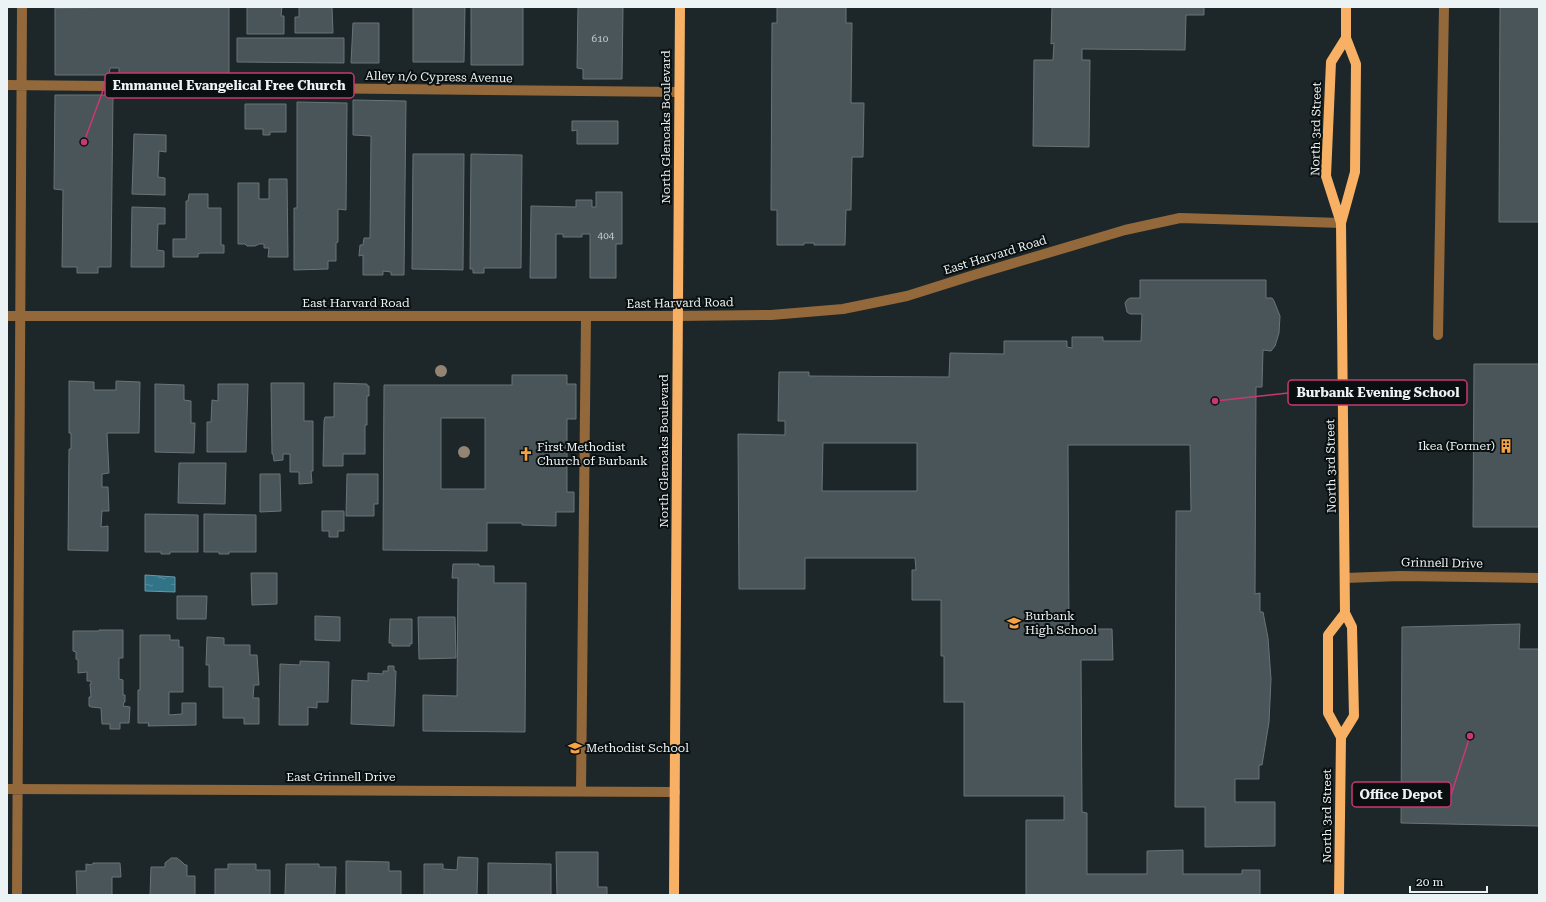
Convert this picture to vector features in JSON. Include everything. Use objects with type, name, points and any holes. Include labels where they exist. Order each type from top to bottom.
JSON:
[{"type":"main road","name":"North Glenoaks Boulevard","points":[[674,895],[680,7]]},
{"type":"main road","name":"North 3rd Street","points":[[1339,895],[1341,736],[1354,716],[1352,627],[1345,613],[1341,223],[1354,172],[1356,64],[1346,38],[1346,7]]},
{"type":"main road","name":"North 3rd Street","points":[[1341,223],[1326,176],[1331,62],[1346,38]]},
{"type":"main road","points":[[1341,736],[1328,713],[1328,635],[1345,613]]},
{"type":"street","points":[[18,895],[22,7]]},
{"type":"street","points":[[1438,334],[1444,7]]},
{"type":"street","name":"Alley n/o Cypress Avenue","points":[[7,85],[679,92]]},
{"type":"street","name":"East Harvard Road","points":[[7,316],[771,315],[850,307],[907,296],[1125,230],[1180,218],[1341,223]]},
{"type":"street","points":[[581,791],[586,316]]},
{"type":"street","name":"Grinnell Drive","points":[[1345,578],[1400,576],[1539,578]]},
{"type":"street","name":"East Grinnell Drive","points":[[7,789],[675,792]]},
{"type":"water","points":[[145,575],[175,577],[175,592],[145,591]]},
{"type":"building","points":[[229,7],[229,78],[119,76],[119,68],[110,68],[109,75],[55,75],[55,8]]},
{"type":"building","points":[[247,7],[282,7],[281,16],[284,16],[284,34],[247,34]]},
{"type":"building","points":[[299,7],[332,7],[333,33],[295,33],[295,17],[299,17]]},
{"type":"building","points":[[413,7],[465,7],[464,62],[413,62]]},
{"type":"building","points":[[471,7],[523,7],[523,65],[471,65]]},
{"type":"building","points":[[578,7],[623,7],[622,79],[583,79],[583,69],[577,68]]},
{"type":"building","points":[[777,7],[846,7],[846,23],[852,23],[851,103],[864,103],[863,157],[852,157],[851,210],[846,210],[845,245],[814,245],[814,243],[804,243],[804,245],[777,245],[777,210],[771,210],[772,23],[777,23]]},
{"type":"building","points":[[1052,7],[1204,7],[1204,15],[1186,15],[1185,50],[1082,49],[1082,60],[1090,60],[1089,147],[1033,146],[1034,60],[1053,60],[1054,43],[1051,44]]},
{"type":"building","points":[[1500,7],[1539,7],[1539,222],[1499,222]]},
{"type":"building","points":[[353,23],[379,23],[379,63],[351,63]]},
{"type":"building","points":[[237,38],[344,38],[344,63],[237,62]]},
{"type":"building","points":[[55,95],[113,95],[111,267],[98,267],[98,273],[77,273],[77,267],[62,267],[63,190],[54,189]]},
{"type":"building","points":[[353,100],[406,101],[404,275],[391,275],[391,272],[383,271],[383,275],[363,275],[363,255],[359,256],[360,245],[363,245],[364,238],[370,238],[371,136],[353,135]]},
{"type":"building","points":[[297,102],[347,103],[346,210],[338,209],[338,242],[336,243],[336,261],[328,261],[328,269],[294,270],[294,208],[297,208]]},
{"type":"building","points":[[245,104],[286,104],[286,132],[270,132],[270,135],[263,135],[263,129],[245,129]]},
{"type":"building","points":[[572,121],[618,121],[618,144],[577,144],[577,130],[572,131]]},
{"type":"building","points":[[134,134],[166,135],[166,152],[159,151],[158,177],[165,178],[165,195],[132,194]]},
{"type":"building","points":[[413,154],[464,154],[463,270],[412,269]]},
{"type":"building","points":[[471,154],[522,155],[521,268],[484,268],[484,273],[473,273],[473,269],[470,269]]},
{"type":"building","points":[[269,179],[287,179],[288,257],[268,257],[269,248],[264,248],[264,244],[247,246],[245,244],[238,244],[238,183],[259,183],[259,199],[269,199]]},
{"type":"building","points":[[596,192],[622,192],[622,244],[616,244],[616,278],[590,278],[590,234],[582,234],[582,237],[563,237],[563,234],[556,234],[556,278],[530,278],[531,206],[576,207],[576,200],[592,200],[592,207],[596,207]]},
{"type":"building","points":[[189,194],[208,194],[208,208],[221,208],[221,245],[224,245],[224,253],[201,253],[198,254],[198,257],[173,257],[173,239],[186,239],[186,201],[188,201]]},
{"type":"building","points":[[132,207],[165,208],[165,224],[158,224],[157,250],[164,251],[164,267],[131,267]]},
{"type":"building","points":[[1140,280],[1266,280],[1266,298],[1272,298],[1280,316],[1279,333],[1275,346],[1271,351],[1263,350],[1262,387],[1256,387],[1255,594],[1260,593],[1260,612],[1263,612],[1268,638],[1271,679],[1269,722],[1262,765],[1259,765],[1259,779],[1235,779],[1235,802],[1275,802],[1275,846],[1205,847],[1205,807],[1175,807],[1176,511],[1191,511],[1190,445],[1068,445],[1069,629],[1112,629],[1113,660],[1081,660],[1082,812],[1087,813],[1087,874],[1147,874],[1147,851],[1183,850],[1183,874],[1242,874],[1242,870],[1260,870],[1260,895],[1026,895],[1026,820],[1064,820],[1064,796],[964,796],[964,702],[944,702],[944,656],[941,656],[941,600],[912,600],[912,570],[916,570],[915,558],[805,558],[805,589],[739,589],[738,434],[785,435],[785,421],[778,421],[779,372],[809,372],[809,376],[949,377],[950,353],[1004,354],[1004,341],[1067,341],[1067,347],[1072,348],[1072,337],[1103,337],[1103,341],[1141,341],[1142,314],[1130,314],[1127,312],[1125,303],[1130,298],[1140,298]],"holes":[[[823,443],[917,443],[917,491],[822,491]]]},
{"type":"building","name":"Ikea (Former)","points":[[1474,364],[1539,364],[1539,527],[1473,527]]},
{"type":"building","name":"First Methodist Church of Burbank","points":[[512,375],[567,375],[567,384],[576,384],[576,419],[567,419],[567,492],[574,492],[574,512],[556,512],[556,526],[522,525],[522,523],[487,523],[487,551],[383,550],[384,385],[512,385]],"holes":[[[441,418],[485,418],[485,489],[441,489]]]},
{"type":"building","points":[[69,381],[94,382],[94,390],[116,390],[116,381],[140,382],[139,433],[107,433],[109,473],[102,474],[102,487],[108,487],[109,511],[102,511],[101,527],[108,526],[108,551],[68,550],[69,449],[71,449],[71,433],[69,433]]},
{"type":"building","points":[[271,383],[304,383],[304,421],[313,421],[312,483],[299,484],[299,472],[290,472],[290,454],[283,454],[283,460],[274,461],[272,454]]},
{"type":"building","points":[[334,383],[367,384],[367,386],[369,386],[369,396],[367,396],[367,425],[365,425],[365,454],[343,454],[343,466],[323,466],[324,421],[325,417],[334,417]]},
{"type":"building","points":[[155,384],[184,385],[184,400],[191,401],[191,423],[195,423],[194,453],[155,452]]},
{"type":"building","points":[[218,384],[248,384],[246,452],[207,452],[207,422],[211,422],[212,400],[218,401]]},
{"type":"building","points":[[179,463],[226,463],[225,504],[178,503]]},
{"type":"building","points":[[260,474],[280,474],[281,511],[260,512]]},
{"type":"building","points":[[347,474],[378,474],[378,504],[374,504],[374,516],[346,516]]},
{"type":"building","points":[[322,511],[344,511],[344,531],[338,531],[338,537],[329,537],[329,531],[322,531]]},
{"type":"building","points":[[145,514],[198,515],[198,552],[170,552],[170,554],[161,554],[161,552],[145,552]]},
{"type":"building","points":[[204,514],[256,515],[256,552],[229,552],[229,554],[219,554],[219,552],[204,552]]},
{"type":"building","points":[[453,564],[479,564],[479,566],[494,566],[494,583],[526,583],[525,732],[423,731],[423,695],[457,696],[458,578],[452,578]]},
{"type":"building","points":[[251,573],[277,573],[277,604],[252,605]]},
{"type":"building","points":[[177,596],[207,596],[206,619],[177,619]]},
{"type":"building","points":[[315,616],[340,617],[340,641],[315,640]]},
{"type":"building","points":[[418,617],[455,617],[456,658],[419,659]]},
{"type":"building","points":[[390,619],[412,619],[412,644],[410,643],[410,646],[392,646],[392,643],[389,643]]},
{"type":"building","points":[[1520,624],[1519,649],[1539,649],[1539,826],[1401,823],[1402,627]]},
{"type":"building","points":[[123,630],[123,658],[119,658],[119,679],[123,680],[123,695],[125,695],[125,702],[123,706],[130,707],[129,723],[120,723],[120,729],[110,729],[110,724],[102,724],[101,708],[89,706],[89,697],[91,697],[91,681],[87,681],[87,672],[78,673],[78,660],[76,659],[76,652],[73,651],[73,631]]},
{"type":"building","points":[[140,635],[170,635],[170,640],[179,640],[179,647],[183,647],[183,692],[169,692],[169,715],[182,714],[182,703],[196,703],[196,725],[148,726],[149,723],[138,723],[138,690],[140,690]]},
{"type":"building","points":[[207,637],[224,638],[224,645],[250,645],[250,655],[257,655],[259,685],[254,685],[253,698],[259,698],[259,724],[244,724],[244,718],[223,718],[223,687],[209,687],[209,665],[206,665]]},
{"type":"building","points":[[300,661],[329,662],[328,702],[317,702],[317,708],[308,707],[308,725],[279,725],[280,664],[300,665]]},
{"type":"building","points":[[388,666],[394,666],[394,671],[396,671],[394,726],[351,724],[352,680],[368,681],[368,673],[383,674],[383,671],[388,671]]},
{"type":"building","points":[[556,852],[598,852],[598,887],[607,887],[607,895],[557,895]]},
{"type":"building","points":[[458,857],[478,858],[477,895],[424,895],[424,864],[443,864],[443,869],[457,870]]},
{"type":"building","points":[[171,858],[177,858],[187,865],[187,876],[195,876],[195,895],[150,895],[151,867],[165,867],[165,863]]},
{"type":"building","points":[[346,861],[389,862],[389,871],[401,871],[401,895],[346,895]]},
{"type":"building","points":[[93,863],[120,863],[121,877],[112,877],[112,895],[77,895],[76,871],[86,871],[86,864],[92,865]]},
{"type":"building","points":[[488,863],[551,864],[551,895],[488,895]]},
{"type":"building","points":[[228,864],[256,864],[256,870],[270,870],[270,895],[215,895],[215,869],[228,869]]},
{"type":"building","points":[[286,864],[319,864],[319,867],[336,867],[335,895],[285,895]]},
{"type":"place","name":"Emmanuel Evangelical Free Church","points":[[84,142]]},
{"type":"place","name":"Burbank Evening School","points":[[1215,401]]},
{"type":"place","name":"Ikea (Former)","points":[[1506,446]]},
{"type":"place","name":"First Methodist Church of Burbank","points":[[526,454]]},
{"type":"place","name":"Burbank High School","points":[[1014,623]]},
{"type":"place","name":"Office Depot","points":[[1470,736]]},
{"type":"place","name":"Methodist School","points":[[575,748]]}]
